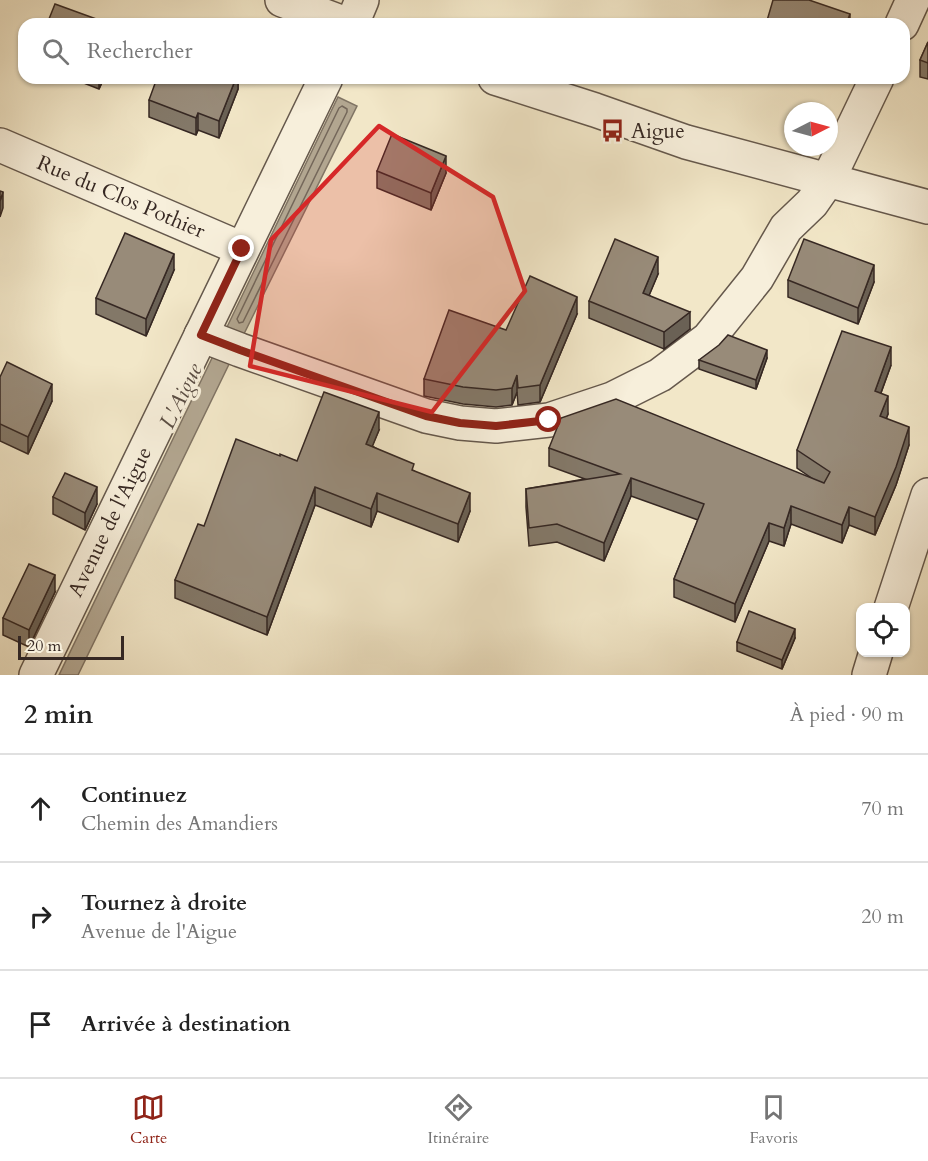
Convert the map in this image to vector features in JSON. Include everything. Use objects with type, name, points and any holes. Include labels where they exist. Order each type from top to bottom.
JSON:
[{"type":"street","points":[[282,0],[330,18]]},
{"type":"street","points":[[354,18],[362,0]]},
{"type":"street","points":[[905,18],[914,0]]},
{"type":"street","name":"Avenue de l'Aigue","points":[[36,675],[220,343],[242,249],[323,84]]},
{"type":"street","points":[[514,84],[686,142],[928,207]]},
{"type":"street","points":[[220,343],[426,416],[448,421],[496,426],[549,420],[612,399],[660,375],[708,339],[757,278],[786,228],[812,203],[828,180],[874,84]]},
{"type":"street","name":"Rue du Clos Pothier","points":[[0,145],[242,249]]},
{"type":"street","points":[[893,603],[928,495]]},
{"type":"street","points":[[869,675],[874,657]]},
{"type":"highlighted area","points":[[379,126],[493,197],[525,291],[432,412],[250,366],[271,240]]},
{"type":"water","points":[[338,97],[357,106],[78,675],[59,675]]},
{"type":"building","points":[[773,0],[809,0],[850,14],[848,18],[768,18]]},
{"type":"building","points":[[55,4],[94,18],[49,18]]},
{"type":"building","points":[[928,42],[928,63],[920,60]]},
{"type":"building","points":[[155,84],[234,84],[219,121],[198,113],[196,118],[149,100]]},
{"type":"building","points":[[392,134],[446,156],[431,193],[377,171]]},
{"type":"building","points":[[125,233],[174,254],[146,319],[96,298]]},
{"type":"building","points":[[615,239],[658,257],[643,293],[690,312],[664,332],[589,301]]},
{"type":"building","points":[[804,239],[874,265],[858,308],[788,280]]},
{"type":"building","points":[[530,276],[577,297],[540,385],[518,388],[517,375],[512,388],[496,390],[463,387],[424,379],[449,310],[506,330]]},
{"type":"building","points":[[842,331],[891,347],[875,391],[888,396],[880,416],[909,427],[896,467],[875,517],[849,507],[842,525],[791,506],[784,528],[769,523],[735,604],[674,579],[704,504],[631,478],[604,543],[557,524],[529,528],[526,489],[620,474],[549,448],[561,418],[616,399],[824,483],[830,472],[797,450]]},
{"type":"building","points":[[728,335],[767,350],[756,380],[699,360]]},
{"type":"building","points":[[7,362],[52,384],[28,437],[0,424],[0,377]]},
{"type":"building","points":[[324,392],[379,412],[366,444],[414,464],[412,470],[470,493],[458,524],[377,493],[371,509],[315,487],[267,617],[175,580],[198,524],[204,526],[236,439],[297,461]]},
{"type":"building","points":[[65,473],[97,487],[85,513],[53,497]]},
{"type":"building","points":[[29,564],[55,575],[29,630],[3,618]]},
{"type":"building","points":[[749,611],[795,629],[782,660],[737,642]]},
{"type":"place","name":"Aigue","points":[[613,131]]},
{"type":"route","points":[[242,249],[201,335],[426,416],[460,423],[496,426],[549,420]]},
{"type":"water label","name":"L'Aigue","points":[[181,396]]}]
